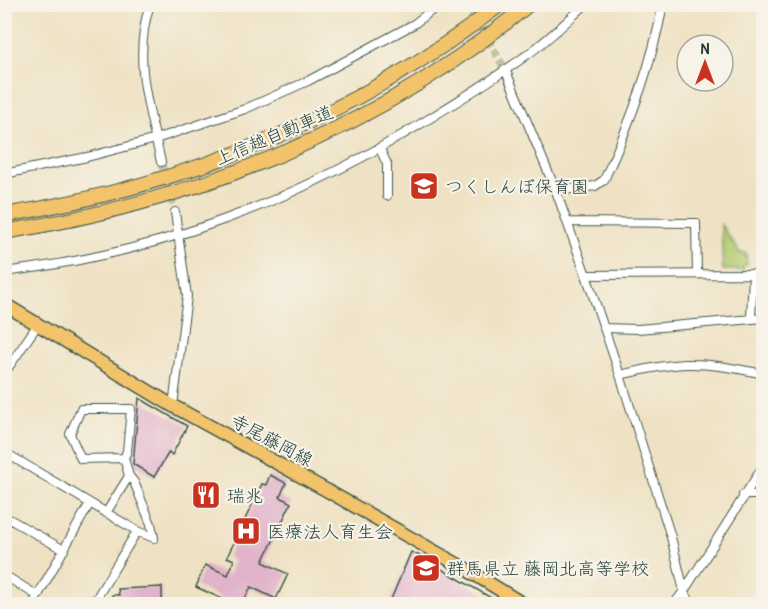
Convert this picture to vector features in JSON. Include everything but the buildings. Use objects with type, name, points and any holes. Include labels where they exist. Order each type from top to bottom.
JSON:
[{"type":"highway","name":"上信越自動車道","points":[[4,214],[131,189],[176,176],[265,143],[310,123],[395,78],[501,4]]},
{"type":"highway","name":"上信越自動車道","points":[[4,232],[132,206],[182,192],[272,159],[341,127],[403,93],[483,40],[529,4]]},
{"type":"main road","name":"寺尾藤岡線","points":[[4,304],[173,406],[412,538],[523,604]]},
{"type":"street","points":[[150,4],[144,22],[141,62],[161,162]]},
{"type":"street","points":[[4,174],[87,157],[156,139],[245,109],[308,81],[414,24],[440,4]]},
{"type":"street","points":[[4,272],[76,260],[180,236],[278,200],[380,149],[524,57],[586,4]]},
{"type":"street","points":[[556,191],[595,186],[604,180],[634,110],[660,24],[663,4]]},
{"type":"street","points":[[504,69],[556,191],[586,275],[620,375],[670,537],[684,591],[691,604]]},
{"type":"street","points":[[380,149],[387,164],[387,196]]},
{"type":"street","points":[[173,406],[187,296],[175,212]]},
{"type":"street","points":[[567,222],[696,223],[697,274]]},
{"type":"street","points":[[586,275],[753,274],[751,318]]},
{"type":"street","points":[[604,328],[638,329],[764,318]]},
{"type":"street","points":[[4,374],[38,324]]},
{"type":"street","points":[[620,375],[645,369],[686,364],[764,374]]},
{"type":"street","points":[[4,452],[137,531],[154,538],[151,524],[134,482],[129,476],[124,458],[127,451],[131,409],[81,409],[70,434],[81,459],[124,458]]},
{"type":"street","points":[[674,604],[764,465]]},
{"type":"street","points":[[106,513],[129,476]]},
{"type":"street","points":[[743,495],[764,495]]},
{"type":"street","points":[[33,604],[90,503]]},
{"type":"street","points":[[4,516],[64,550]]},
{"type":"street","points":[[93,604],[137,531]]},
{"type":"street","points":[[4,575],[38,596]]},
{"type":"green space","points":[[721,225],[740,253],[746,253],[747,265],[743,266],[743,270],[723,270]]},
{"type":"tunnel","points":[[469,8],[505,69]]},
{"type":"tunnel","points":[[161,162],[175,212]]},
{"type":"place","name":"つくしんぼ保育園","points":[[424,186]]},
{"type":"place","name":"瑞兆","points":[[206,495]]},
{"type":"place","name":"医療法人育生会","points":[[246,531]]},
{"type":"place","name":"群馬県立 藤岡北高等学校","points":[[426,568]]}]
